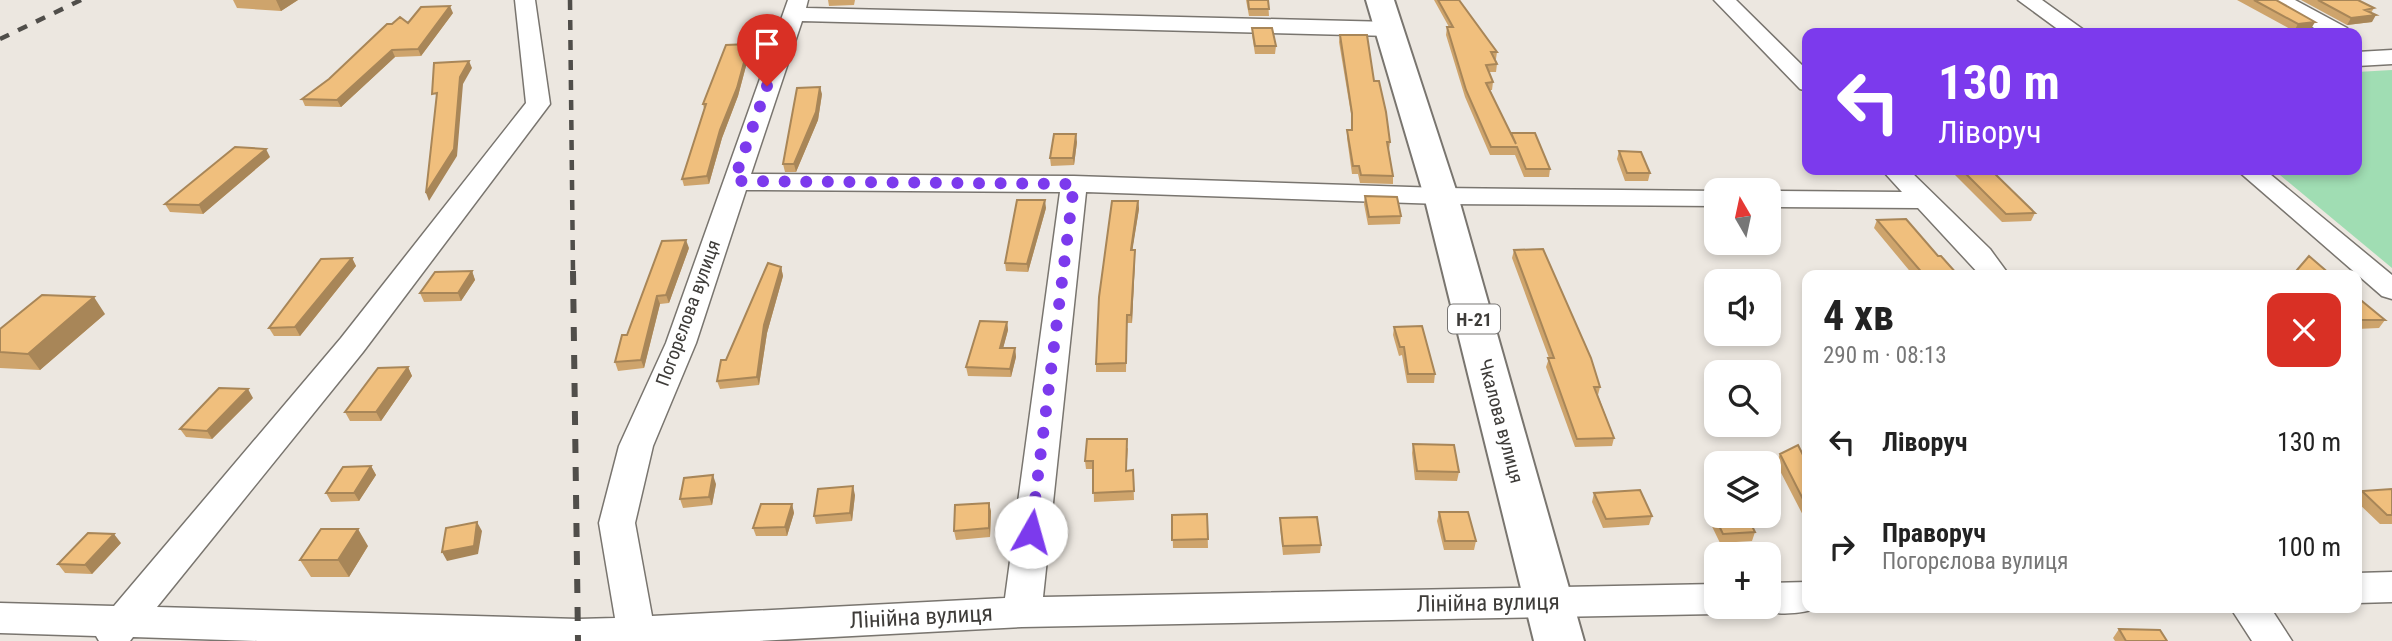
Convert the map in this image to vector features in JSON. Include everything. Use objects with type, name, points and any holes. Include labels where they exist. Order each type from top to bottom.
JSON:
[{"type":"main road","name":"Чкалова вулиця","points":[[1386,15],[1441,196],[1559,641]]},
{"type":"street","points":[[115,632],[352,345],[538,104],[525,0]]},
{"type":"street","points":[[1724,0],[1802,78]]},
{"type":"street","points":[[2028,0],[2070,28]]},
{"type":"street","points":[[2279,0],[2330,28]]},
{"type":"street","points":[[795,7],[1386,15]]},
{"type":"street","name":"Погорєлова вулиця","points":[[636,632],[617,523],[636,446],[681,343],[795,7]]},
{"type":"street","points":[[2362,45],[2387,57]]},
{"type":"street","points":[[2362,59],[2387,57]]},
{"type":"street","points":[[1900,175],[1990,270]]},
{"type":"street","points":[[2256,175],[2392,290]]},
{"type":"street","points":[[734,181],[1074,184],[1441,196],[1704,198]]},
{"type":"street","points":[[1021,612],[1074,184]]},
{"type":"street","points":[[1782,199],[1926,200]]},
{"type":"street","points":[[2362,588],[2392,587]]},
{"type":"street","points":[[1781,598],[1802,597]]},
{"type":"street","name":"Лінійна вулиця","points":[[0,618],[115,632],[531,637],[1021,612],[1704,599]]},
{"type":"street","points":[[2253,613],[2273,641]]},
{"type":"green space","points":[[2392,70],[2392,268],[2280,175],[2362,175],[2362,72]]},
{"type":"building","points":[[1248,0],[1268,0],[1269,9],[1249,9]]},
{"type":"building","points":[[1438,0],[1459,0],[1497,52],[1491,52],[1497,64],[1486,65],[1493,82],[1486,83],[1516,144],[1511,133],[1535,133],[1550,169],[1526,169],[1517,147],[1491,147],[1466,90],[1447,27],[1453,27]]},
{"type":"building","points":[[2254,0],[2276,0],[2315,22],[2298,24]]},
{"type":"building","points":[[2318,0],[2358,0],[2374,8],[2365,10],[2376,15],[2351,18]]},
{"type":"building","points":[[450,6],[418,49],[392,50],[337,100],[302,99],[329,79],[387,24],[392,24],[400,17],[408,23],[421,7]]},
{"type":"building","points":[[1252,28],[1272,28],[1276,46],[1255,46]]},
{"type":"building","points":[[1340,35],[1367,35],[1374,81],[1379,81],[1386,112],[1390,142],[1387,142],[1393,176],[1361,175],[1359,166],[1353,166],[1347,130],[1352,130],[1352,113]]},
{"type":"building","points":[[749,44],[707,176],[682,179],[706,104],[703,104],[726,45]]},
{"type":"building","points":[[469,61],[460,77],[454,149],[426,193],[437,93],[432,94],[434,63]]},
{"type":"building","points":[[820,87],[816,112],[794,164],[783,164],[797,88]]},
{"type":"building","points":[[1054,134],[1076,134],[1073,158],[1050,158]]},
{"type":"building","points":[[235,147],[266,149],[199,205],[165,204]]},
{"type":"building","points":[[1619,151],[1641,152],[1650,173],[1627,173]]},
{"type":"building","points":[[1967,175],[1996,175],[2035,213],[2006,214]]},
{"type":"building","points":[[1365,196],[1397,197],[1401,216],[1369,217]]},
{"type":"building","points":[[1017,200],[1045,200],[1027,264],[1005,263]]},
{"type":"building","points":[[1112,201],[1138,201],[1131,250],[1135,250],[1131,315],[1127,315],[1126,363],[1096,364],[1099,297]]},
{"type":"building","points":[[1906,219],[1954,270],[1920,270],[1877,220]]},
{"type":"building","points":[[686,240],[666,295],[657,296],[641,360],[615,362],[622,335],[627,335],[662,241]]},
{"type":"building","points":[[1543,249],[1591,358],[1600,387],[1594,387],[1614,438],[1577,439],[1548,358],[1554,358],[1514,250]]},
{"type":"building","points":[[2309,256],[2325,270],[2297,270]]},
{"type":"building","points":[[352,258],[295,327],[269,328],[321,259]]},
{"type":"building","points":[[768,263],[781,267],[764,325],[757,377],[717,381],[721,360],[726,360]]},
{"type":"building","points":[[472,271],[458,293],[420,293],[435,272]]},
{"type":"building","points":[[42,295],[94,297],[28,354],[0,352],[0,329]]},
{"type":"building","points":[[2362,301],[2385,320],[2362,320]]},
{"type":"building","points":[[980,321],[1007,322],[1000,348],[1015,348],[1010,369],[966,367]]},
{"type":"building","points":[[1422,326],[1435,374],[1408,374],[1404,347],[1400,347],[1394,327]]},
{"type":"building","points":[[408,367],[376,412],[345,412],[378,368]]},
{"type":"building","points":[[219,388],[248,389],[207,431],[180,429]]},
{"type":"building","points":[[1087,439],[1127,439],[1126,471],[1133,470],[1134,491],[1093,493],[1093,461],[1085,461]]},
{"type":"building","points":[[1413,444],[1454,445],[1459,472],[1417,471]]},
{"type":"building","points":[[1798,445],[1802,453],[1802,497],[1781,456]]},
{"type":"building","points":[[371,466],[354,493],[326,493],[343,467]]},
{"type":"building","points":[[713,475],[709,497],[680,499],[684,478]]},
{"type":"building","points":[[853,486],[850,513],[814,516],[818,489]]},
{"type":"building","points":[[2392,489],[2392,515],[2387,515],[2362,491]]},
{"type":"building","points":[[1640,490],[1652,516],[1606,519],[1594,493]]},
{"type":"building","points":[[989,503],[989,528],[954,531],[955,505]]},
{"type":"building","points":[[761,504],[792,504],[785,527],[753,528]]},
{"type":"building","points":[[1439,512],[1468,512],[1476,541],[1445,541]]},
{"type":"building","points":[[1207,514],[1208,539],[1172,540],[1172,515]]},
{"type":"building","points":[[1317,517],[1321,545],[1283,546],[1280,518]]},
{"type":"building","points":[[477,522],[474,546],[442,552],[446,528]]},
{"type":"building","points":[[1720,528],[1753,528],[1755,532],[1723,534]]},
{"type":"building","points":[[321,529],[358,529],[338,560],[300,560]]},
{"type":"building","points":[[88,533],[114,534],[85,565],[58,564]]},
{"type":"building","points":[[2119,629],[2160,630],[2167,641],[2126,641]]},
{"type":"railway","points":[[0,39],[81,0]]},
{"type":"railway","points":[[570,0],[573,273]]},
{"type":"railway","points":[[573,271],[578,641]]},
{"type":"route","points":[[767,86],[734,181],[1074,184],[1031,532]]}]
